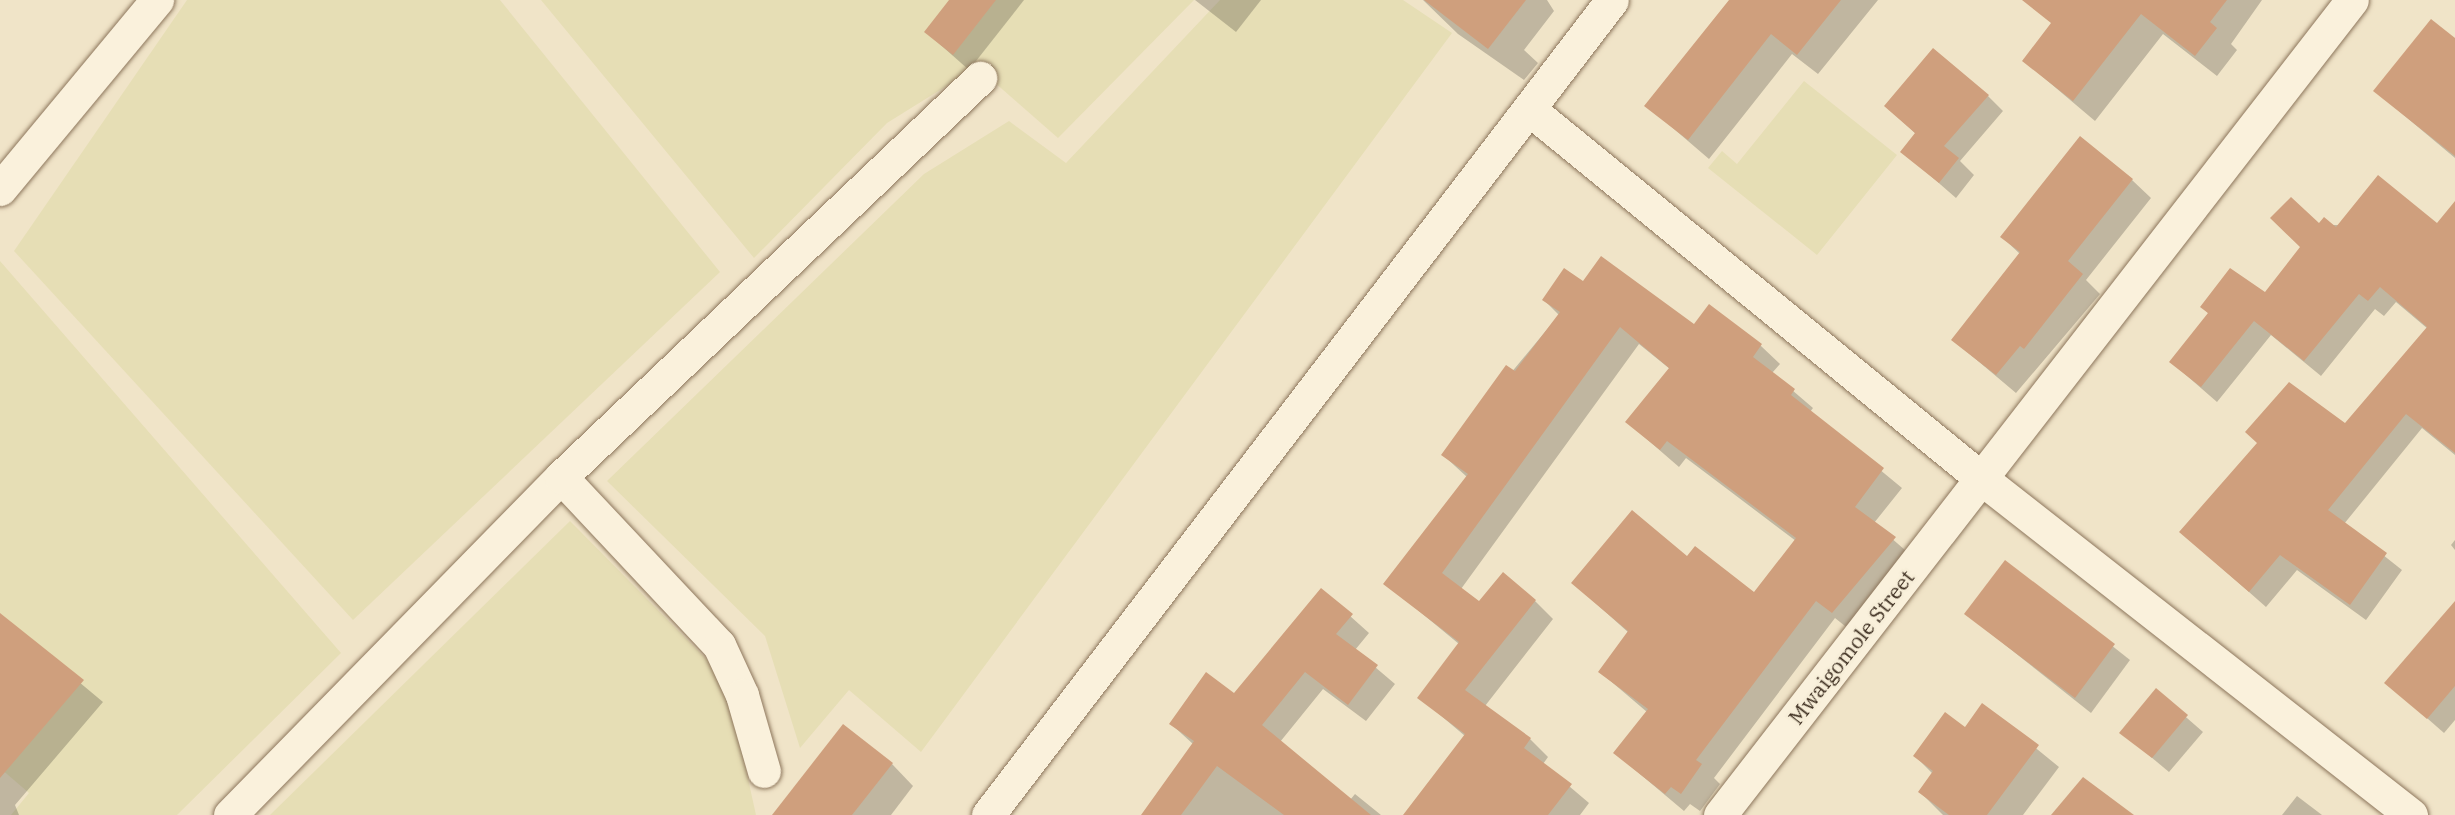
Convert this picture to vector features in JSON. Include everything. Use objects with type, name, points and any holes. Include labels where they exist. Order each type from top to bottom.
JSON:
[{"type":"street","points":[[0,189],[157,0]]},
{"type":"street","points":[[988,815],[1612,0]]},
{"type":"street","name":"Mwaigomole Street","points":[[1720,815],[2352,0]]},
{"type":"street","points":[[230,815],[561,477],[980,78]]},
{"type":"street","points":[[1529,109],[1982,478],[2411,815]]},
{"type":"street","points":[[561,477],[719,645],[742,695],[764,771]]},
{"type":"shaded area","points":[[187,0],[500,0],[720,272],[353,620],[14,251]]},
{"type":"shaded area","points":[[541,0],[1194,0],[1058,138],[977,67],[887,123],[754,258]]},
{"type":"shaded area","points":[[1220,0],[1403,0],[1452,33],[921,752],[849,690],[800,748],[765,636],[607,481],[924,174],[1009,121],[1066,163]]},
{"type":"shaded area","points":[[1804,81],[1897,155],[1817,255],[1708,168],[1722,151],[1737,164]]},
{"type":"shaded area","points":[[0,261],[341,653],[177,815],[11,815],[29,793],[0,768]]},
{"type":"shaded area","points":[[570,521],[726,679],[756,815],[270,815]]},
{"type":"building","points":[[949,0],[996,0],[953,55],[924,32]]},
{"type":"building","points":[[1424,0],[1526,0],[1488,49]]},
{"type":"building","points":[[1729,0],[1841,0],[1797,55],[1771,34],[1688,140],[1644,106]]},
{"type":"building","points":[[2022,0],[2227,0],[2210,22],[2217,28],[2195,56],[2141,14],[2073,101],[2022,61],[2051,23]]},
{"type":"building","points":[[2431,19],[2455,38],[2455,156],[2373,91]]},
{"type":"building","points":[[1933,48],[1989,95],[1944,146],[1959,158],[1939,183],[1900,152],[1915,133],[1884,106]]},
{"type":"building","points":[[2080,136],[2133,179],[2068,261],[2083,274],[2024,349],[2020,346],[1996,375],[1951,340],[2020,252],[2000,237]]},
{"type":"building","points":[[2378,175],[2437,223],[2455,201],[2455,453],[2406,414],[2328,510],[2387,553],[2350,605],[2280,555],[2249,592],[2179,532],[2257,443],[2245,432],[2289,382],[2345,423],[2427,327],[2380,287],[2368,301],[2359,294],[2304,361],[2254,321],[2201,387],[2169,362],[2208,313],[2200,307],[2230,268],[2265,292],[2300,247],[2270,218],[2291,197],[2319,223],[2324,217],[2336,227]]},
{"type":"building","points":[[1601,256],[1694,324],[1709,304],[1762,344],[1753,357],[1795,389],[1791,395],[1884,468],[1855,507],[1896,537],[1832,613],[1816,601],[1696,760],[1702,764],[1681,794],[1671,787],[1665,794],[1613,753],[1648,709],[1598,672],[1628,631],[1571,583],[1632,510],[1687,556],[1695,546],[1754,592],[1796,538],[1667,441],[1660,450],[1625,422],[1669,368],[1620,327],[1442,573],[1479,601],[1503,572],[1536,600],[1465,690],[1531,738],[1524,748],[1572,784],[1548,815],[1403,815],[1465,734],[1417,698],[1459,642],[1383,584],[1468,474],[1441,455],[1506,365],[1515,371],[1560,312],[1542,300],[1564,268],[1583,281]]},
{"type":"building","points":[[2005,560],[2115,644],[2075,698],[1964,614]]},
{"type":"building","points":[[1321,588],[1353,614],[1336,634],[1378,665],[1348,705],[1305,672],[1262,725],[1371,815],[1284,815],[1217,766],[1181,815],[1141,815],[1194,741],[1169,724],[1206,672],[1234,693]]},
{"type":"building","points":[[2455,601],[2455,686],[2427,719],[2384,683]]},
{"type":"building","points":[[0,613],[84,680],[0,778]]},
{"type":"building","points":[[2156,688],[2188,715],[2152,758],[2119,733]]},
{"type":"building","points":[[1982,703],[2039,745],[1987,815],[1949,815],[1918,792],[1933,771],[1913,756],[1945,712],[1965,727]]},
{"type":"building","points":[[843,724],[893,763],[852,815],[772,815]]},
{"type":"building","points":[[2083,777],[2134,815],[2051,815]]}]
